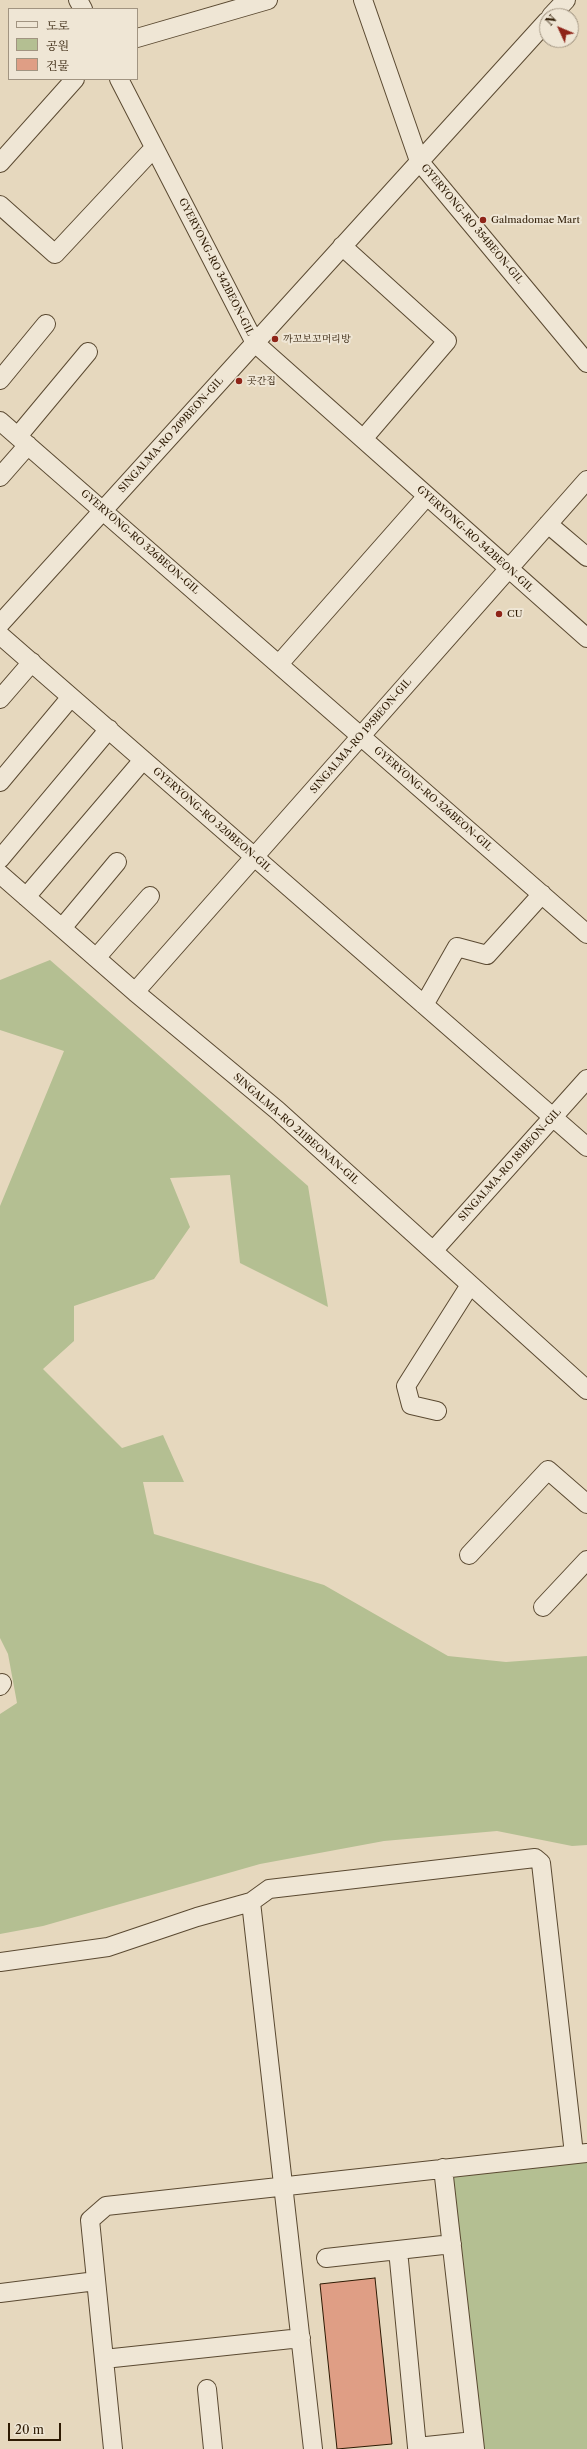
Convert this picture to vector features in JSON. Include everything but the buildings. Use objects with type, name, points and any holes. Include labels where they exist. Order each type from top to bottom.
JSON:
[{"type":"street","name":"GYERYONG-RO 354BEON-GIL","points":[[363,0],[420,161],[587,363]]},
{"type":"street","points":[[558,8],[566,0]]},
{"type":"street","points":[[138,38],[259,1]]},
{"type":"street","name":"SINGALMA-RO 209BEON-GIL","points":[[0,624],[539,30]]},
{"type":"street","points":[[0,163],[74,80]]},
{"type":"street","name":"GYERYONG-RO 342BEON-GIL","points":[[120,80],[255,343],[587,638]]},
{"type":"street","points":[[0,205],[55,254],[154,148]]},
{"type":"street","points":[[342,246],[447,341],[362,439]]},
{"type":"street","points":[[0,380],[46,324]]},
{"type":"street","points":[[0,477],[23,440],[88,352]]},
{"type":"street","name":"GYERYONG-RO 326BEON-GIL","points":[[0,421],[587,934]]},
{"type":"street","name":"SINGALMA-RO 195BEON-GIL","points":[[135,992],[587,480]]},
{"type":"street","points":[[279,664],[427,496]]},
{"type":"street","points":[[548,524],[587,558]]},
{"type":"street","name":"GYERYONG-RO 320BEON-GIL","points":[[0,635],[587,1147]]},
{"type":"street","points":[[0,699],[32,662]]},
{"type":"street","points":[[0,782],[71,697]]},
{"type":"street","points":[[0,859],[109,730]]},
{"type":"street","points":[[26,897],[143,760]]},
{"type":"street","points":[[62,928],[116,862]]},
{"type":"street","name":"SINGALMA-RO 211BEONAN-GIL","points":[[0,874],[135,992],[277,1110],[587,1390]]},
{"type":"street","points":[[424,1005],[457,946],[487,955],[542,894]]},
{"type":"street","points":[[96,958],[150,896]]},
{"type":"street","name":"SINGALMA-RO 181BEON-GIL","points":[[433,1252],[587,1079]]},
{"type":"street","points":[[437,1411],[411,1405],[406,1386],[470,1284]]},
{"type":"street","points":[[469,1555],[548,1470],[587,1504]]},
{"type":"street","points":[[543,1606],[587,1560]]},
{"type":"street","points":[[0,1962],[108,1947],[197,1917],[251,1902],[269,1890],[535,1858],[541,1863],[580,2153],[106,2206],[90,2220],[113,2449]]},
{"type":"street","points":[[251,1902],[313,2449]]},
{"type":"street","points":[[398,2250],[417,2447],[475,2445],[443,2168]]},
{"type":"street","points":[[326,2258],[452,2244]]},
{"type":"street","points":[[0,2293],[96,2281]]},
{"type":"street","points":[[104,2359],[301,2338]]},
{"type":"street","points":[[207,2389],[213,2449]]},
{"type":"green space","points":[[50,960],[308,1186],[328,1307],[240,1263],[230,1175],[170,1178],[190,1227],[154,1279],[74,1306],[74,1341],[43,1369],[122,1448],[163,1435],[184,1482],[143,1482],[154,1534],[324,1585],[448,1656],[506,1662],[587,1656],[587,1845],[572,1846],[497,1831],[384,1841],[260,1864],[43,1926],[0,1934],[0,1714],[17,1703],[8,1654],[0,1638],[0,1206],[64,1051],[0,1030],[0,980]]},
{"type":"green space","points":[[587,2155],[587,2449],[481,2449],[448,2173]]},
{"type":"place","name":"Galmadomae Mart","points":[[483,220]]},
{"type":"place","name":"까꼬보꼬머리방","points":[[275,339]]},
{"type":"place","name":"곳간집","points":[[239,381]]},
{"type":"place","name":"CU","points":[[499,614]]}]
